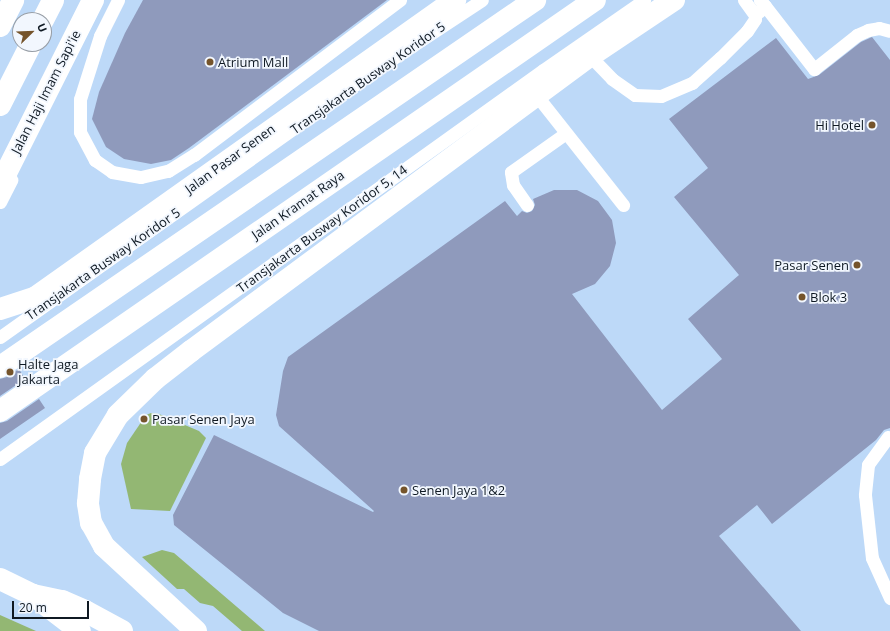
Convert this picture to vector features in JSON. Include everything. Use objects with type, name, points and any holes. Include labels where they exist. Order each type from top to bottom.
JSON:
[{"type":"main road","points":[[0,26],[14,0]]},
{"type":"main road","points":[[47,12],[53,0]]},
{"type":"main road","name":"Jalan Haji Imam Sapi'ie","points":[[0,185],[93,0]]},
{"type":"main road","name":"Jalan Pasar Senen","points":[[0,309],[36,297],[455,0]]},
{"type":"main road","points":[[0,367],[535,0]]},
{"type":"main road","name":"Jalan Kramat Raya","points":[[0,411],[595,0]]},
{"type":"main road","points":[[196,631],[104,546],[91,523],[88,503],[90,479],[95,453],[118,415],[155,379],[191,351],[590,56],[674,0]]},
{"type":"main road","points":[[0,105],[27,52]]},
{"type":"main road","points":[[0,579],[33,595],[80,631]]},
{"type":"main road","points":[[33,595],[62,601],[85,611],[122,631]]},
{"type":"lane","points":[[0,202],[103,0]]},
{"type":"lane","points":[[118,0],[100,36],[80,99],[80,132],[95,160],[112,172],[141,177],[168,171],[194,155],[400,0]]},
{"type":"lane","name":"Transjakarta Busway Koridor 5","points":[[0,337],[389,61],[482,0]]},
{"type":"lane","name":"Transjakarta Busway Koridor 5, 14","points":[[0,459],[543,70],[644,0]]},
{"type":"lane","points":[[744,0],[760,7],[814,69],[857,35],[868,30],[879,28],[890,31]]},
{"type":"lane","points":[[590,56],[612,79],[635,94],[661,96],[692,83],[720,58],[747,31],[755,19],[760,7]]},
{"type":"lane","points":[[537,96],[623,205]]},
{"type":"lane","points":[[527,205],[513,185],[511,172],[566,133]]},
{"type":"lane","points":[[888,437],[868,466],[865,496],[872,558],[890,598]]},
{"type":"green space","points":[[151,413],[159,414],[199,431],[206,438],[170,511],[131,509],[121,464],[127,443],[146,415]]},
{"type":"green space","points":[[162,550],[174,553],[265,631],[242,631],[213,606],[200,603],[184,589],[177,589],[142,557]]},
{"type":"green space","points":[[0,615],[36,631],[0,631]]},
{"type":"building","name":"Atrium Mall","points":[[143,0],[387,0],[189,148],[171,160],[151,164],[124,159],[106,147],[92,119],[99,92],[125,33]]},
{"type":"building","points":[[872,37],[890,60],[890,428],[884,430],[876,440],[772,524],[757,505],[719,536],[801,631],[319,631],[283,613],[174,525],[173,515],[214,435],[373,512],[374,511],[279,426],[276,415],[283,371],[288,357],[505,201],[517,216],[522,211],[527,213],[532,211],[535,205],[533,199],[554,190],[577,190],[598,201],[612,220],[616,243],[610,266],[595,284],[572,294],[662,410],[722,359],[688,319],[739,275],[674,197],[708,168],[669,119],[776,38],[808,79],[819,75],[861,42]]},
{"type":"building","points":[[19,369],[25,379],[0,396],[0,379],[7,377]]},
{"type":"building","points":[[39,399],[45,408],[0,439],[0,423],[7,421]]},
{"type":"place","name":"Atrium Mall","points":[[210,62]]},
{"type":"place","name":"Hi Hotel","points":[[872,125]]},
{"type":"place","name":"Pasar Senen","points":[[857,265]]},
{"type":"place","name":"Blok 3","points":[[802,297]]},
{"type":"place","name":"Halte Jaga Jakarta","points":[[10,372]]},
{"type":"place","name":"Pasar Senen Jaya","points":[[144,419]]},
{"type":"place","name":"Senen Jaya 1&2","points":[[404,490]]}]
